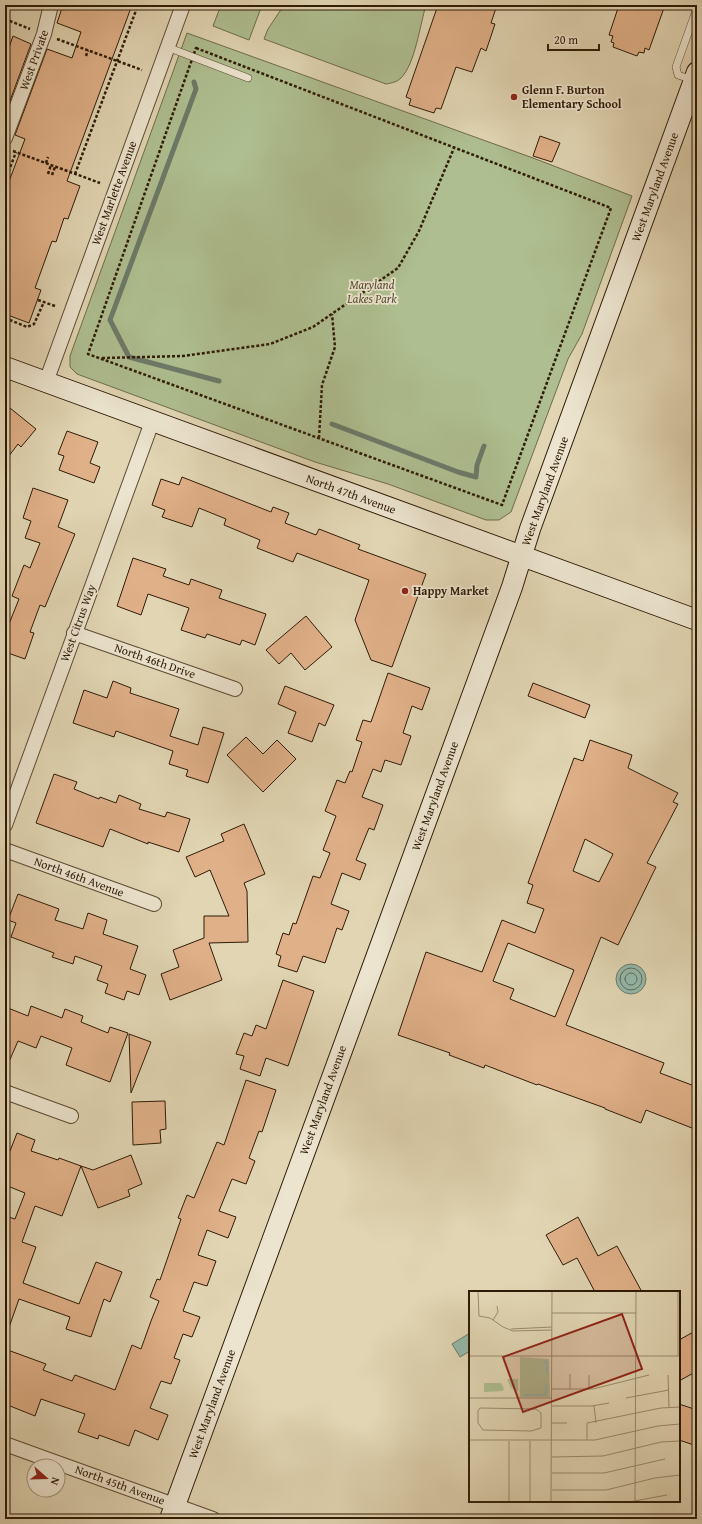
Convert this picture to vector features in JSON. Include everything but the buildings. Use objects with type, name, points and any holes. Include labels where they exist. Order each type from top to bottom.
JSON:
[{"type":"street","name":"West Private","points":[[8,144],[44,34],[51,5]]},
{"type":"street","name":"West Marlette Avenue","points":[[46,382],[183,5]]},
{"type":"street","name":"West Maryland Avenue","points":[[172,1512],[695,76]]},
{"type":"street","name":"North 47th Avenue","points":[[5,367],[697,620]]},
{"type":"street","name":"West Citrus Way","points":[[5,824],[152,422]]},
{"type":"street","name":"North 46th Drive","points":[[74,633],[235,689]]},
{"type":"street","name":"North 46th Avenue","points":[[5,850],[154,904]]},
{"type":"street","points":[[5,1092],[71,1116]]},
{"type":"street","name":"North 45th Avenue","points":[[5,1444],[172,1512],[213,1519]]},
{"type":"lane","points":[[695,76],[678,75],[676,67],[697,8]]},
{"type":"lane","points":[[167,47],[248,78]]},
{"type":"path","points":[[75,174],[138,5]]},
{"type":"path","points":[[5,20],[142,70]]},
{"type":"path","points":[[196,48],[454,148],[611,208],[502,505],[88,354],[196,48]]},
{"type":"path","points":[[86,56],[88,50]]},
{"type":"path","points":[[8,144],[16,152],[100,183]]},
{"type":"path","points":[[100,358],[183,356],[270,344],[313,327],[398,268],[419,231],[454,148]]},
{"type":"path","points":[[6,183],[16,152]]},
{"type":"path","points":[[46,163],[48,157]]},
{"type":"path","points":[[48,174],[51,165]]},
{"type":"path","points":[[52,175],[55,167]]},
{"type":"path","points":[[38,300],[55,306]]},
{"type":"path","points":[[5,318],[27,327],[34,324],[44,302]]},
{"type":"path","points":[[319,438],[322,385],[335,347],[332,314]]},
{"type":"green space","points":[[221,5],[262,5],[249,40],[213,26]]},
{"type":"green space","points":[[284,5],[426,5],[416,44],[406,72],[398,80],[386,84],[264,39],[268,29]]},
{"type":"green space","name":"Maryland Lakes Park","points":[[187,33],[533,158],[632,196],[582,334],[568,359],[511,512],[499,520],[486,520],[388,484],[315,462],[77,374],[70,367],[70,356]]},
{"type":"water","points":[[631,964],[642,968],[646,979],[642,990],[631,994],[620,990],[616,979],[620,968]]},
{"type":"water","points":[[469,1334],[469,1352],[460,1357],[452,1344]]},
{"type":"waterway","points":[[194,82],[196,89],[110,320],[129,357],[219,381]]},
{"type":"waterway","points":[[332,424],[458,472],[476,477],[477,465],[484,446]]},
{"type":"place","name":"Glenn F. Burton Elementary School","points":[[514,97]]},
{"type":"place","name":"Happy Market","points":[[405,591]]}]
